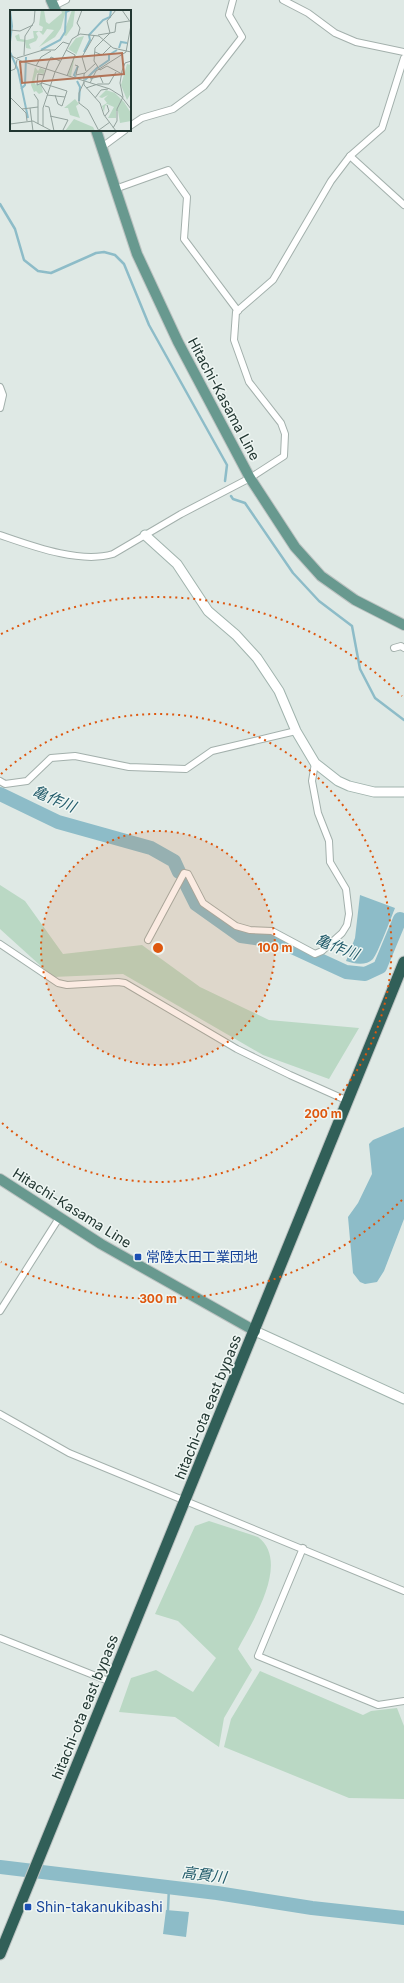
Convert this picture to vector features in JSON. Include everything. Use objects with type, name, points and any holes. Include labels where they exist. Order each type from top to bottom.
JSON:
[{"type":"highway","name":"hitachi-ota east bypass","points":[[0,1954],[404,962]]},
{"type":"main road","name":"Hitachi-Kasama Line","points":[[96,131],[136,254],[178,342],[250,478],[295,547],[320,576],[355,600],[404,625]]},
{"type":"main road","name":"Hitachi-Kasama Line","points":[[0,1179],[58,1218],[255,1331]]},
{"type":"street","points":[[54,6],[66,0]]},
{"type":"street","points":[[131,125],[142,118],[173,109],[204,86],[242,37],[229,15],[233,0]]},
{"type":"street","points":[[283,0],[308,12],[335,33],[356,42],[404,52]]},
{"type":"street","points":[[0,535],[80,557],[93,558],[113,554],[250,478],[284,456],[285,434],[281,423],[248,382],[234,340],[236,312],[273,280],[327,188],[350,156],[382,128],[404,58]]},
{"type":"street","points":[[102,147],[124,131]]},
{"type":"street","points":[[350,156],[404,205]]},
{"type":"street","points":[[115,188],[168,170],[187,197],[184,239],[238,311]]},
{"type":"street","points":[[0,388],[3,395],[0,408]]},
{"type":"street","points":[[145,535],[177,564],[208,611],[236,636],[257,658],[279,691],[296,731],[315,763],[329,775],[349,786],[374,792],[404,792]]},
{"type":"street","points":[[394,648],[401,646],[404,648]]},
{"type":"street","points":[[0,781],[5,784],[27,781],[51,758],[75,756],[129,766],[186,769],[212,751],[296,731]]},
{"type":"street","points":[[148,940],[184,873],[188,874],[203,903],[236,926],[250,930],[272,932],[315,954],[322,951],[342,933],[349,919],[347,894],[345,884],[336,873],[330,862],[329,841],[314,798],[312,781],[315,763]]},
{"type":"street","points":[[0,944],[58,982],[68,985],[118,982],[124,983],[236,1049],[348,1101]]},
{"type":"street","points":[[0,1311],[58,1218]]},
{"type":"street","points":[[255,1331],[404,1399]]},
{"type":"street","points":[[0,1414],[69,1453],[404,1591]]},
{"type":"street","points":[[302,1548],[258,1656],[378,1705],[404,1701]]},
{"type":"street","points":[[0,1638],[111,1682]]},
{"type":"green space","points":[[0,885],[25,901],[63,954],[142,945],[200,987],[269,1020],[359,1028],[329,1079],[263,1055],[123,974],[53,977],[0,929]]},
{"type":"green space","points":[[209,1521],[258,1537],[267,1548],[271,1561],[270,1576],[266,1592],[252,1624],[238,1649],[252,1670],[224,1718],[219,1747],[175,1717],[119,1712],[131,1678],[156,1670],[193,1692],[216,1658],[178,1621],[155,1614],[195,1526]]},
{"type":"green space","points":[[260,1671],[363,1715],[371,1711],[397,1708],[404,1726],[404,1799],[349,1798],[224,1747],[231,1719]]},
{"type":"water","points":[[360,895],[395,908],[373,959],[367,963],[360,964],[346,961],[355,938]]},
{"type":"water","points":[[404,1127],[404,1219],[384,1271],[377,1282],[365,1284],[360,1282],[353,1273],[348,1217],[358,1203],[372,1174],[369,1144],[373,1140]]},
{"type":"water","points":[[166,1910],[189,1912],[186,1937],[163,1934]]},
{"type":"waterway","points":[[0,204],[15,229],[24,260],[38,271],[51,273],[96,253],[104,252],[115,255],[124,264],[149,325],[227,465],[225,481]]},
{"type":"waterway","points":[[231,496],[233,499],[245,503],[293,573],[319,601],[352,626],[360,669],[375,698],[404,720]]},
{"type":"waterway","name":"亀作川","points":[[0,794],[58,822],[151,848],[174,861],[179,872]]},
{"type":"waterway","name":"亀作川","points":[[184,880],[196,904],[241,936],[281,942],[346,972],[365,974],[380,967],[400,919]]},
{"type":"waterway","name":"高貫川","points":[[0,1867],[217,1893],[312,1908],[404,1918]]},
{"type":"waterway","points":[[168,1910],[169,1887]]},
{"type":"place","name":"常陸太田工業団地","points":[[138,1257]]},
{"type":"place","name":"Shin-takanukibashi","points":[[28,1907]]}]
